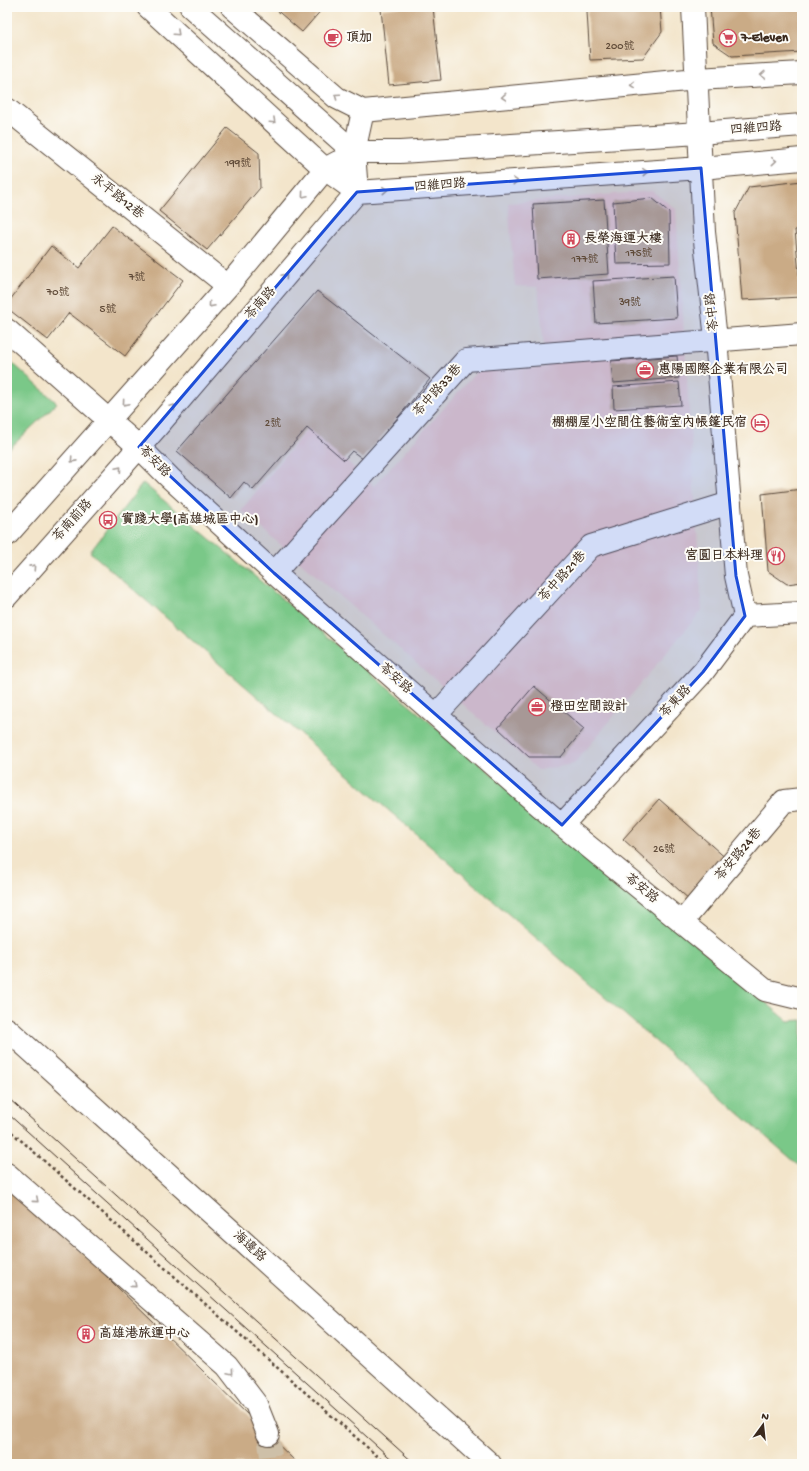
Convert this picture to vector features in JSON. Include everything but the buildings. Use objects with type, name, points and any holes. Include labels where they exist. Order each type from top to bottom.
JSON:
[{"type":"street","points":[[148,7],[325,169],[357,192]]},
{"type":"street","points":[[191,7],[354,152]]},
{"type":"street","points":[[232,7],[337,98],[363,111],[697,78],[802,73]]},
{"type":"street","name":"苓中路","points":[[693,7],[704,232],[716,339],[736,576],[745,616]]},
{"type":"street","name":"永平路12巷","points":[[7,109],[228,286]]},
{"type":"street","points":[[357,192],[354,152],[363,111]]},
{"type":"street","name":"四維四路","points":[[354,152],[400,152],[802,125]]},
{"type":"street","points":[[7,535],[228,286],[325,169],[354,152]]},
{"type":"street","name":"四維四路","points":[[357,192],[701,168],[802,159]]},
{"type":"street","name":"苓南路","points":[[139,447],[357,192]]},
{"type":"street","name":"苓安路","points":[[7,330],[139,447],[170,478],[274,573],[562,825],[765,990],[802,999]]},
{"type":"street","name":"苓中路33巷","points":[[274,573],[466,360],[716,339],[802,334]]},
{"type":"street","name":"苓南前路","points":[[7,596],[139,447]]},
{"type":"street","name":"苓中路21巷","points":[[436,715],[591,546],[730,502]]},
{"type":"street","points":[[745,616],[802,613]]},
{"type":"street","name":"苓東路","points":[[562,825],[703,672],[745,616]]},
{"type":"street","name":"苓安路24巷","points":[[682,922],[784,801],[802,799]]},
{"type":"street","name":"海邊路","points":[[7,1029],[489,1464]]},
{"type":"street","points":[[7,1174],[227,1366],[256,1404],[268,1434]]},
{"type":"path","points":[[7,1128],[386,1464]]},
{"type":"highlighted area","points":[[701,168],[736,576],[745,616],[703,672],[562,825],[274,573],[139,447],[357,192]]},
{"type":"shaded area","points":[[652,191],[676,209],[702,610],[574,764],[538,770],[241,510],[309,427],[374,486],[479,369],[546,367],[538,287],[515,286],[508,203]]},
{"type":"green space","points":[[7,358],[57,403],[7,451]]},
{"type":"green space","points":[[143,483],[788,1021],[802,1020],[802,1168],[90,552]]},
{"type":"tunnel","points":[[268,1434],[272,1464]]},
{"type":"tram line","points":[[7,1097],[415,1464]]},
{"type":"tram line","points":[[7,1113],[397,1464]]},
{"type":"place","name":"頂加","points":[[333,38]]},
{"type":"place","name":"7-Eleven","points":[[728,38]]},
{"type":"place","name":"長榮海運大樓","points":[[571,239]]},
{"type":"place","name":"惠陽國際企業有限公司","points":[[645,370]]},
{"type":"place","name":"棚棚屋小空間住藝術室內帳篷民宿","points":[[760,423]]},
{"type":"place","name":"實踐大學(高雄城區中心)","points":[[108,520]]},
{"type":"place","name":"宮圓日本料理","points":[[776,556]]},
{"type":"place","name":"橙田空間設計","points":[[537,707]]},
{"type":"place","name":"高雄港旅運中心","points":[[86,1334]]}]
